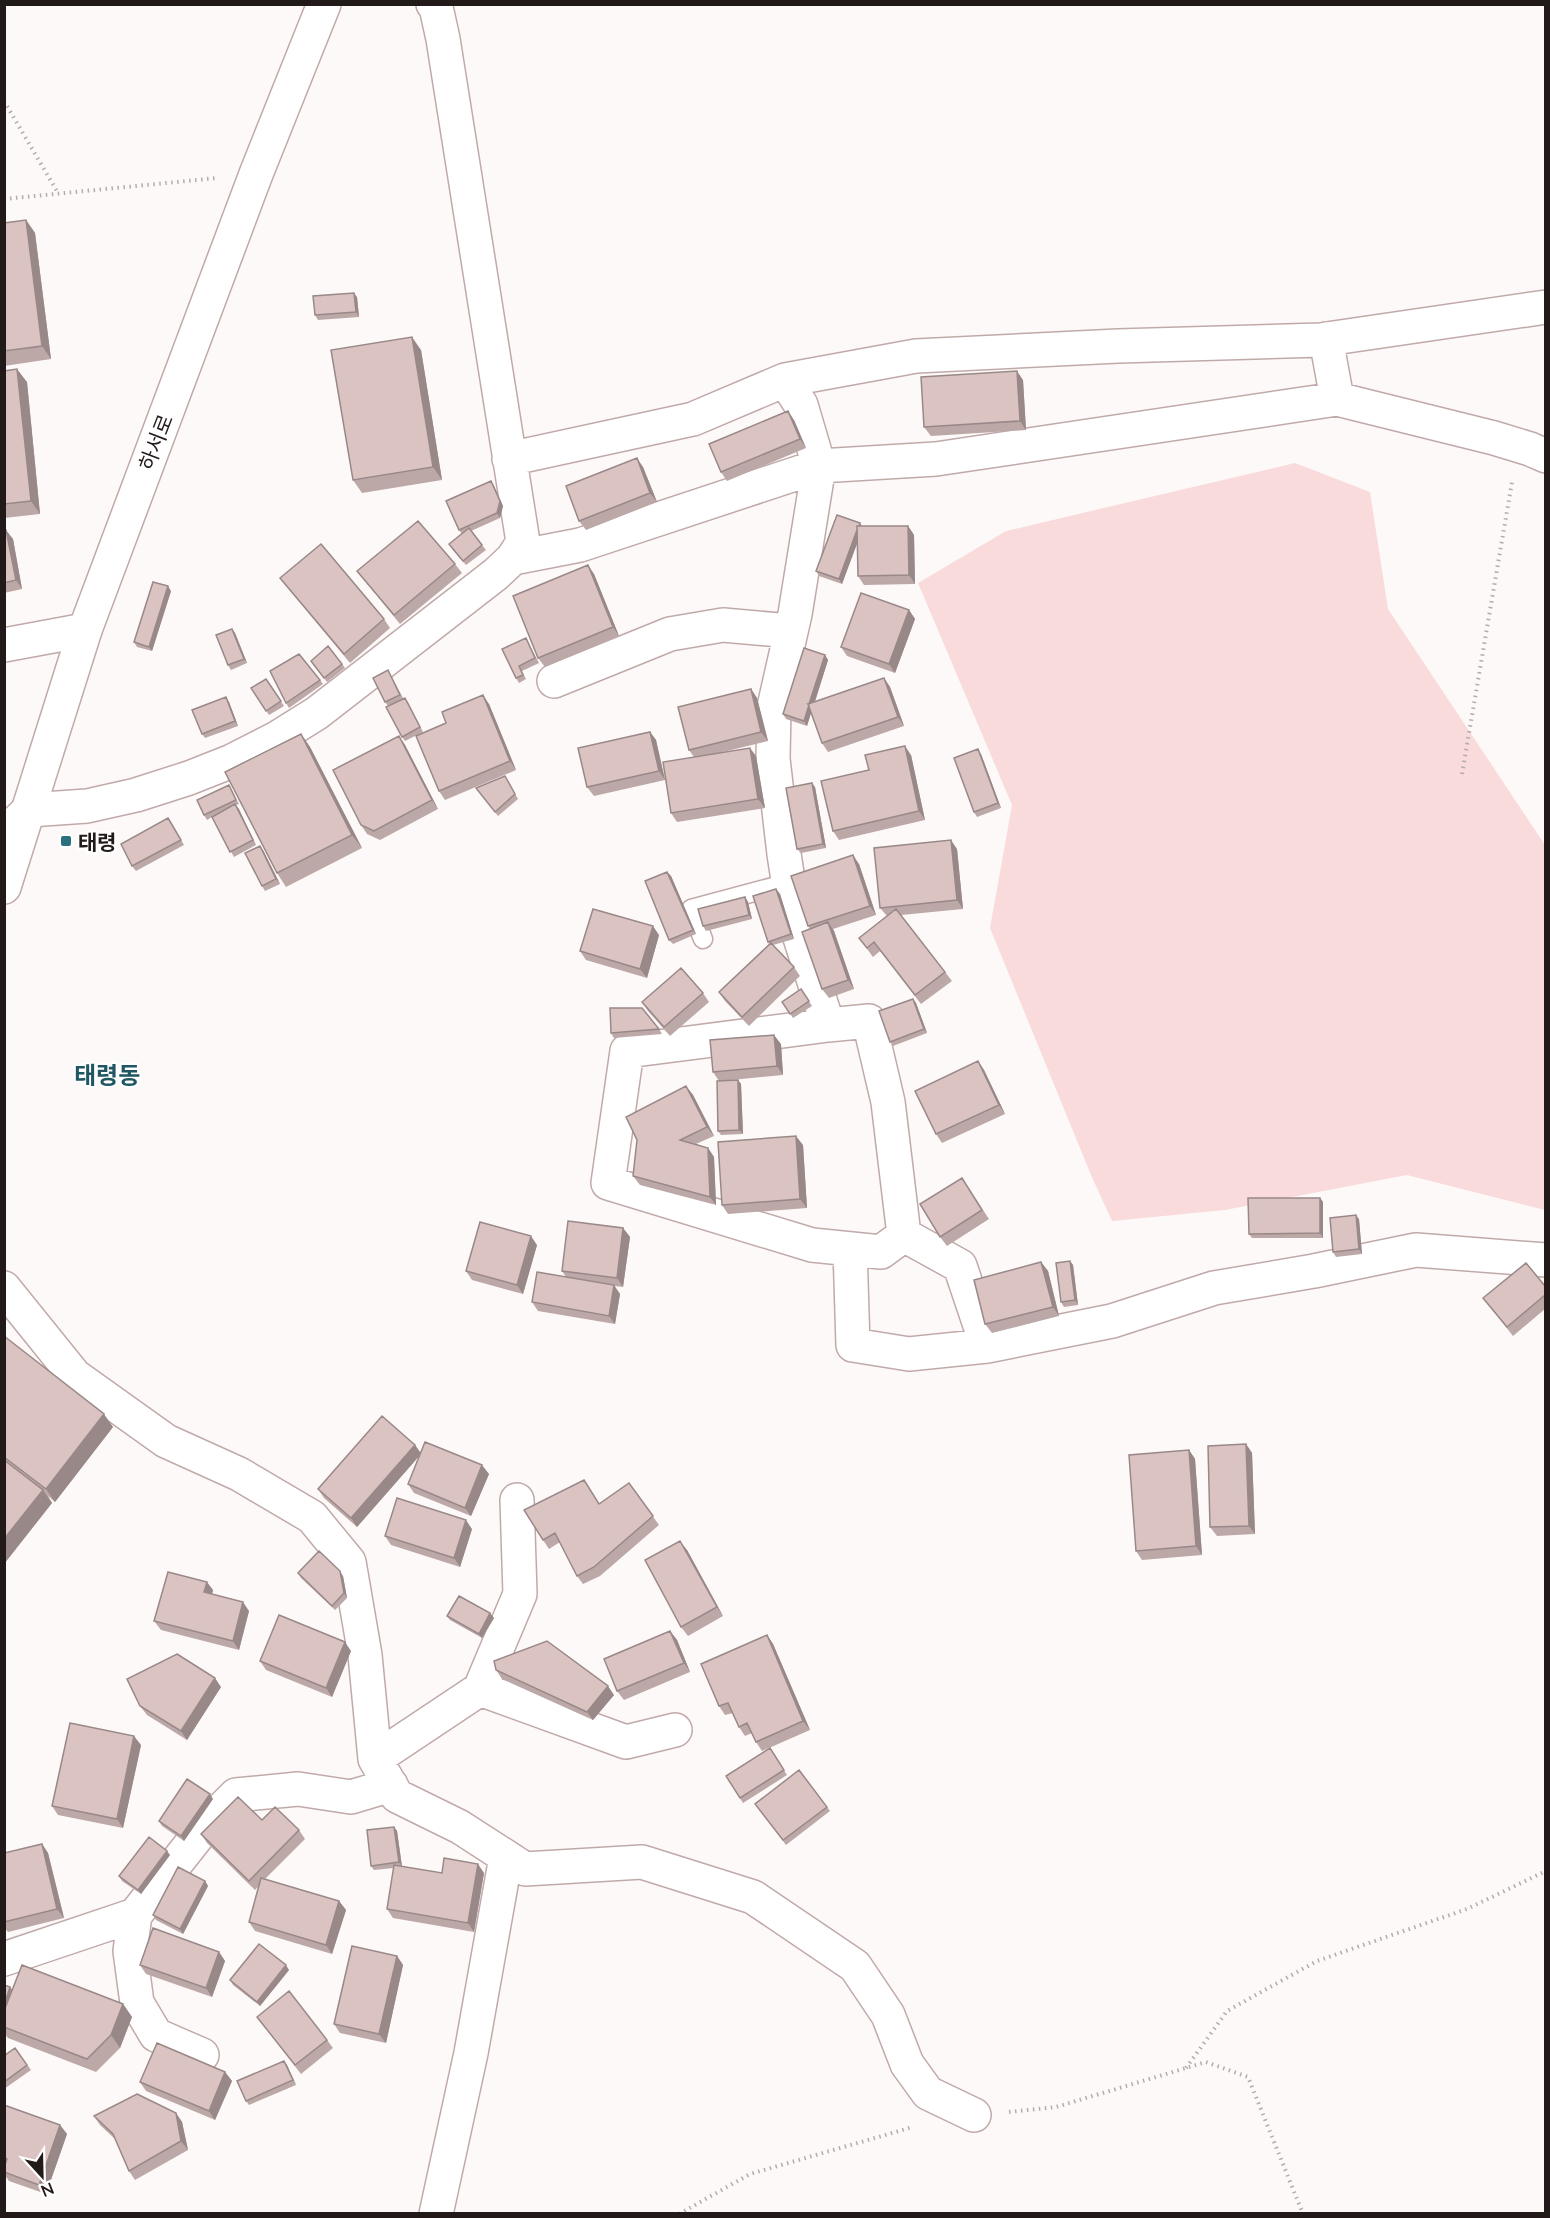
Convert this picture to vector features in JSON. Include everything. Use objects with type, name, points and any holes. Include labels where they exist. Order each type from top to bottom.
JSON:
[{"type":"street","name":"하서로","points":[[4,886],[85,630],[256,174],[324,4]]},
{"type":"street","points":[[4,834],[29,810],[87,806],[136,795],[221,765],[277,738],[317,713],[496,574],[513,558],[523,542],[443,39],[436,7],[433,4]]},
{"type":"street","points":[[509,459],[693,419],[785,380],[916,356],[1326,339],[1545,306]]},
{"type":"street","points":[[1326,339],[1337,399]]},
{"type":"street","points":[[785,380],[801,405],[819,466],[791,632],[774,707],[773,759],[794,919],[828,1025]]},
{"type":"street","points":[[513,558],[580,545],[819,466],[936,459],[1337,399],[1532,451]]},
{"type":"street","points":[[554,681],[670,634],[723,625],[791,632]]},
{"type":"street","points":[[4,645],[85,630]]},
{"type":"street","points":[[869,1021],[888,1102],[904,1235],[881,1252],[812,1245],[608,1183],[627,1051],[869,1021]]},
{"type":"street","points":[[904,1235],[960,1266],[987,1346]]},
{"type":"street","points":[[850,1249],[853,1345],[909,1353],[987,1346],[1112,1321],[1214,1287],[1416,1250],[1545,1260]]},
{"type":"street","points":[[4,1288],[75,1376],[166,1441],[239,1473],[312,1517],[349,1562],[383,1772],[397,1796],[460,1827],[525,1869],[642,1862],[753,1897],[855,1966],[888,2015],[908,2064],[928,2093],[974,2115]]},
{"type":"street","points":[[202,2055],[156,2035],[137,2003],[130,1951],[135,1916],[207,1824],[236,1795],[298,1789],[351,1797],[480,1689],[520,1594],[517,1500]]},
{"type":"street","points":[[480,1689],[626,1742],[675,1730]]},
{"type":"street","points":[[436,2214],[471,2053],[506,1857]]},
{"type":"street","points":[[4,1959],[135,1916]]},
{"type":"lane","points":[[703,939],[691,909],[788,883]]},
{"type":"path","points":[[4,101],[58,194]]},
{"type":"path","points":[[4,199],[256,174]]},
{"type":"path","points":[[1462,774],[1532,451]]},
{"type":"path","points":[[1186,2068],[1227,2011],[1317,1961],[1467,1909],[1545,1871]]},
{"type":"path","points":[[974,2115],[1056,2107],[1206,2062],[1248,2077],[1304,2214]]},
{"type":"path","points":[[679,2214],[750,2174],[921,2125]]},
{"type":"shaded area","points":[[1295,463],[1370,492],[1388,609],[1545,845],[1545,1210],[1407,1175],[1225,1210],[1112,1221],[990,928],[1012,805],[918,583],[1006,531]]},
{"type":"building","points":[[26,220],[42,346],[4,351],[4,223]]},
{"type":"building","points":[[354,293],[356,312],[315,315],[313,296]]},
{"type":"building","points":[[412,337],[433,467],[353,480],[331,350]]},
{"type":"building","points":[[17,369],[31,501],[4,504],[4,371]]},
{"type":"building","points":[[1017,371],[1020,421],[924,427],[921,377]]},
{"type":"building","points":[[788,411],[800,439],[721,472],[709,444]]},
{"type":"building","points":[[637,458],[650,493],[579,521],[566,486]]},
{"type":"building","points":[[491,481],[500,501],[497,513],[459,530],[446,501]]},
{"type":"building","points":[[837,515],[860,523],[839,579],[816,571]]},
{"type":"building","points":[[418,521],[455,564],[394,615],[357,571]]},
{"type":"building","points":[[857,526],[908,526],[909,575],[858,576]]},
{"type":"building","points":[[469,528],[482,545],[463,561],[449,544]]},
{"type":"building","points":[[4,530],[6,530],[16,580],[4,583]]},
{"type":"building","points":[[321,544],[384,619],[344,654],[280,578]]},
{"type":"building","points":[[588,565],[613,627],[538,658],[513,596]]},
{"type":"building","points":[[153,582],[168,586],[149,647],[134,642]]},
{"type":"building","points":[[861,593],[909,610],[889,664],[841,647]]},
{"type":"building","points":[[232,629],[244,659],[228,665],[216,635]]},
{"type":"building","points":[[526,638],[535,658],[519,666],[523,675],[516,678],[502,649]]},
{"type":"building","points":[[328,646],[342,664],[324,678],[311,661]]},
{"type":"building","points":[[804,648],[825,655],[804,721],[783,714]]},
{"type":"building","points":[[299,654],[320,680],[286,703],[270,671]]},
{"type":"building","points":[[388,670],[400,695],[385,702],[373,678]]},
{"type":"building","points":[[884,678],[898,717],[822,743],[808,704]]},
{"type":"building","points":[[266,679],[281,701],[266,711],[251,688]]},
{"type":"building","points":[[751,689],[761,732],[689,750],[678,707]]},
{"type":"building","points":[[483,695],[510,761],[439,791],[416,736],[446,723],[442,712]]},
{"type":"building","points":[[226,697],[235,721],[202,734],[192,710]]},
{"type":"building","points":[[405,698],[420,727],[402,737],[386,707]]},
{"type":"building","points":[[650,732],[659,771],[587,787],[578,748]]},
{"type":"building","points":[[301,734],[352,835],[277,873],[225,772]]},
{"type":"building","points":[[399,736],[432,800],[374,831],[361,825],[333,770]]},
{"type":"building","points":[[905,746],[919,811],[833,831],[821,781],[869,770],[865,755]]},
{"type":"building","points":[[750,748],[758,799],[671,813],[663,762]]},
{"type":"building","points":[[978,749],[998,803],[974,812],[954,758]]},
{"type":"building","points":[[505,776],[515,794],[495,812],[476,788]]},
{"type":"building","points":[[812,783],[823,844],[797,849],[786,788]]},
{"type":"building","points":[[229,785],[236,800],[204,815],[197,800]]},
{"type":"building","points":[[235,804],[253,840],[230,852],[212,817]]},
{"type":"building","points":[[168,818],[181,840],[132,866],[121,844]]},
{"type":"building","points":[[951,840],[957,900],[880,908],[874,848]]},
{"type":"building","points":[[260,846],[276,879],[262,886],[245,853]]},
{"type":"building","points":[[853,855],[870,906],[808,926],[791,876]]},
{"type":"building","points":[[667,872],[693,930],[669,940],[645,881]]},
{"type":"building","points":[[776,889],[791,934],[768,942],[753,896]]},
{"type":"building","points":[[745,897],[749,915],[703,926],[698,909]]},
{"type":"building","points":[[593,909],[653,926],[640,969],[580,951]]},
{"type":"building","points":[[896,909],[945,972],[915,995],[874,942],[867,948],[859,938]]},
{"type":"building","points":[[828,922],[848,980],[822,989],[802,932]]},
{"type":"building","points":[[771,943],[794,967],[742,1017],[719,992]]},
{"type":"building","points":[[681,968],[703,993],[664,1027],[642,1002]]},
{"type":"building","points":[[801,989],[809,1001],[790,1014],[782,1002]]},
{"type":"building","points":[[913,999],[924,1029],[890,1042],[879,1011]]},
{"type":"building","points":[[610,1008],[642,1008],[659,1029],[611,1033]]},
{"type":"building","points":[[774,1035],[777,1066],[713,1072],[710,1040]]},
{"type":"building","points":[[978,1061],[999,1105],[936,1134],[915,1091]]},
{"type":"building","points":[[738,1080],[739,1130],[718,1131],[717,1081]]},
{"type":"building","points":[[686,1086],[707,1127],[680,1140],[708,1148],[710,1197],[633,1176],[637,1140],[626,1117]]},
{"type":"building","points":[[796,1136],[800,1199],[722,1205],[718,1142]]},
{"type":"building","points":[[962,1178],[982,1210],[940,1237],[920,1204]]},
{"type":"building","points":[[1248,1198],[1320,1198],[1320,1233],[1249,1234]]},
{"type":"building","points":[[1356,1215],[1359,1249],[1333,1252],[1330,1218]]},
{"type":"building","points":[[568,1221],[623,1228],[617,1278],[562,1271]]},
{"type":"building","points":[[480,1222],[531,1236],[517,1285],[466,1271]]},
{"type":"building","points":[[1070,1261],[1075,1300],[1061,1302],[1056,1263]]},
{"type":"building","points":[[1041,1262],[1053,1307],[985,1324],[974,1280]]},
{"type":"building","points":[[1526,1263],[1545,1286],[1545,1295],[1507,1327],[1483,1298]]},
{"type":"building","points":[[537,1272],[614,1285],[609,1316],[532,1302]]},
{"type":"building","points":[[4,1336],[104,1414],[46,1489],[4,1457]]},
{"type":"building","points":[[382,1416],[415,1445],[351,1518],[318,1489]]},
{"type":"building","points":[[425,1442],[482,1465],[465,1508],[408,1484]]},
{"type":"building","points":[[1246,1444],[1249,1526],[1210,1527],[1208,1446]]},
{"type":"building","points":[[1189,1450],[1196,1546],[1136,1551],[1129,1455]]},
{"type":"building","points":[[4,1460],[43,1490],[4,1539]]},
{"type":"building","points":[[584,1480],[599,1504],[629,1483],[653,1516],[594,1567],[577,1576],[555,1533],[543,1540],[524,1510]]},
{"type":"building","points":[[397,1498],[466,1520],[454,1558],[385,1536]]},
{"type":"building","points":[[680,1541],[717,1607],[681,1627],[645,1560]]},
{"type":"building","points":[[319,1551],[340,1571],[344,1593],[332,1606],[298,1573]]},
{"type":"building","points":[[168,1572],[207,1582],[204,1592],[243,1602],[233,1641],[154,1621]]},
{"type":"building","points":[[459,1596],[490,1613],[479,1634],[447,1616]]},
{"type":"building","points":[[279,1615],[345,1642],[326,1688],[260,1661]]},
{"type":"building","points":[[670,1631],[684,1663],[617,1691],[604,1659]]},
{"type":"building","points":[[767,1635],[803,1721],[756,1742],[747,1723],[739,1727],[728,1703],[719,1706],[701,1664]]},
{"type":"building","points":[[547,1641],[608,1686],[587,1712],[496,1670],[494,1661]]},
{"type":"building","points":[[177,1654],[215,1678],[181,1731],[140,1706],[127,1679]]},
{"type":"building","points":[[70,1723],[134,1736],[117,1819],[52,1806]]},
{"type":"building","points":[[770,1748],[784,1770],[740,1798],[726,1776]]},
{"type":"building","points":[[799,1770],[827,1807],[783,1840],[755,1804]]},
{"type":"building","points":[[187,1779],[210,1794],[181,1836],[159,1821]]},
{"type":"building","points":[[238,1797],[262,1820],[275,1807],[299,1830],[249,1881],[201,1834]]},
{"type":"building","points":[[394,1827],[399,1862],[371,1866],[367,1830]]},
{"type":"building","points":[[149,1837],[167,1851],[138,1890],[119,1876]]},
{"type":"building","points":[[42,1844],[57,1909],[4,1922],[4,1853]]},
{"type":"building","points":[[444,1858],[478,1864],[468,1923],[387,1909],[394,1865],[442,1873]]},
{"type":"building","points":[[178,1867],[205,1881],[180,1929],[153,1915]]},
{"type":"building","points":[[261,1878],[339,1901],[326,1945],[249,1922]]},
{"type":"building","points":[[153,1928],[219,1952],[206,1988],[140,1965]]},
{"type":"building","points":[[259,1944],[286,1965],[257,2002],[230,1980]]},
{"type":"building","points":[[352,1946],[397,1956],[379,2034],[334,2024]]},
{"type":"building","points":[[22,1965],[123,2004],[111,2035],[87,2059],[4,2027],[4,2011]]},
{"type":"building","points":[[4,1985],[10,1987],[4,2005]]},
{"type":"building","points":[[289,1991],[327,2040],[295,2065],[257,2017]]},
{"type":"building","points":[[157,2043],[225,2072],[209,2111],[140,2082]]},
{"type":"building","points":[[15,2048],[27,2065],[4,2082],[4,2056]]},
{"type":"building","points":[[284,2061],[293,2080],[246,2101],[237,2081]]},
{"type":"building","points":[[137,2094],[176,2113],[181,2141],[129,2171],[113,2134],[94,2116]]},
{"type":"building","points":[[4,2105],[60,2125],[39,2185],[4,2172],[7,2159],[4,2158]]},
{"type":"place","name":"태령","points":[[66,841]]},
{"type":"district","name":"태령동","points":[[107,1074]]}]
